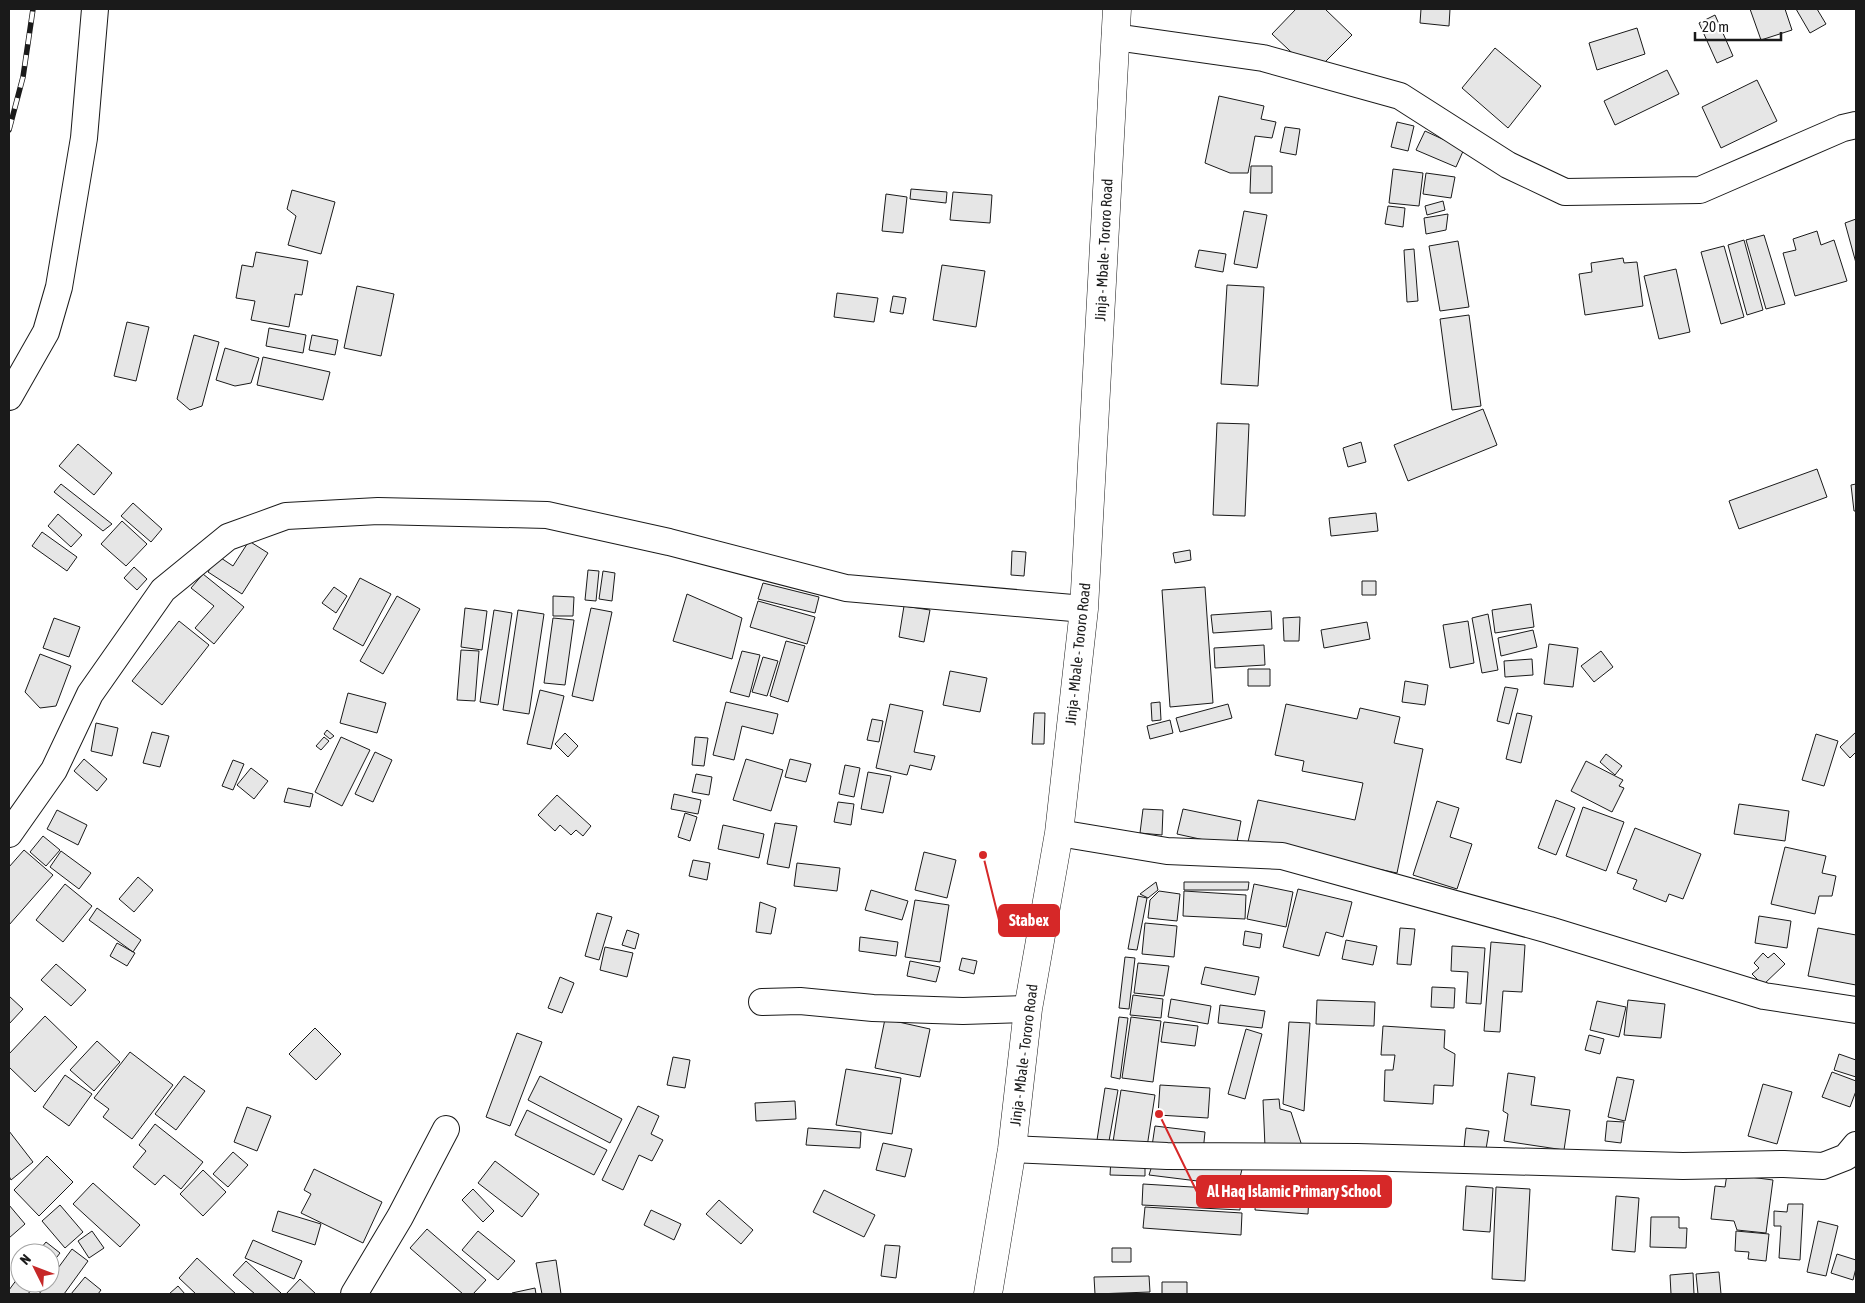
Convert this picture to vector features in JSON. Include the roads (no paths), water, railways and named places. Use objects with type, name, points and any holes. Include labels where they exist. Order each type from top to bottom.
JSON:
[{"type":"main road","name":"Jinja - Mbale - Tororo Road","points":[[988,1294],[1012,1149],[1028,1009],[1059,833],[1084,609],[1117,9]]},
{"type":"street","points":[[9,397],[46,332],[59,287],[84,138],[94,9]]},
{"type":"street","points":[[1115,37],[1263,58],[1400,96],[1508,165],[1565,192],[1700,190],[1843,128],[1856,125]]},
{"type":"street","points":[[9,834],[54,770],[90,694],[163,590],[228,537],[286,516],[378,512],[547,515],[669,542],[846,588],[1084,609]]},
{"type":"street","points":[[1059,833],[1167,851],[1282,856],[1549,930],[1764,996],[1856,1010]]},
{"type":"street","points":[[762,1002],[800,1001],[873,1008],[963,1011],[1028,1009]]},
{"type":"street","points":[[354,1294],[400,1217],[446,1129]]},
{"type":"street","points":[[1012,1149],[1167,1156],[1357,1157],[1683,1166],[1784,1164],[1823,1166],[1846,1157],[1856,1145]]},
{"type":"railway","points":[[9,130],[23,77],[33,9]]},
{"type":"place","name":"Stabex","points":[[983,855]]},
{"type":"place","name":"Al Haq Islamic Primary School","points":[[1159,1114]]}]
